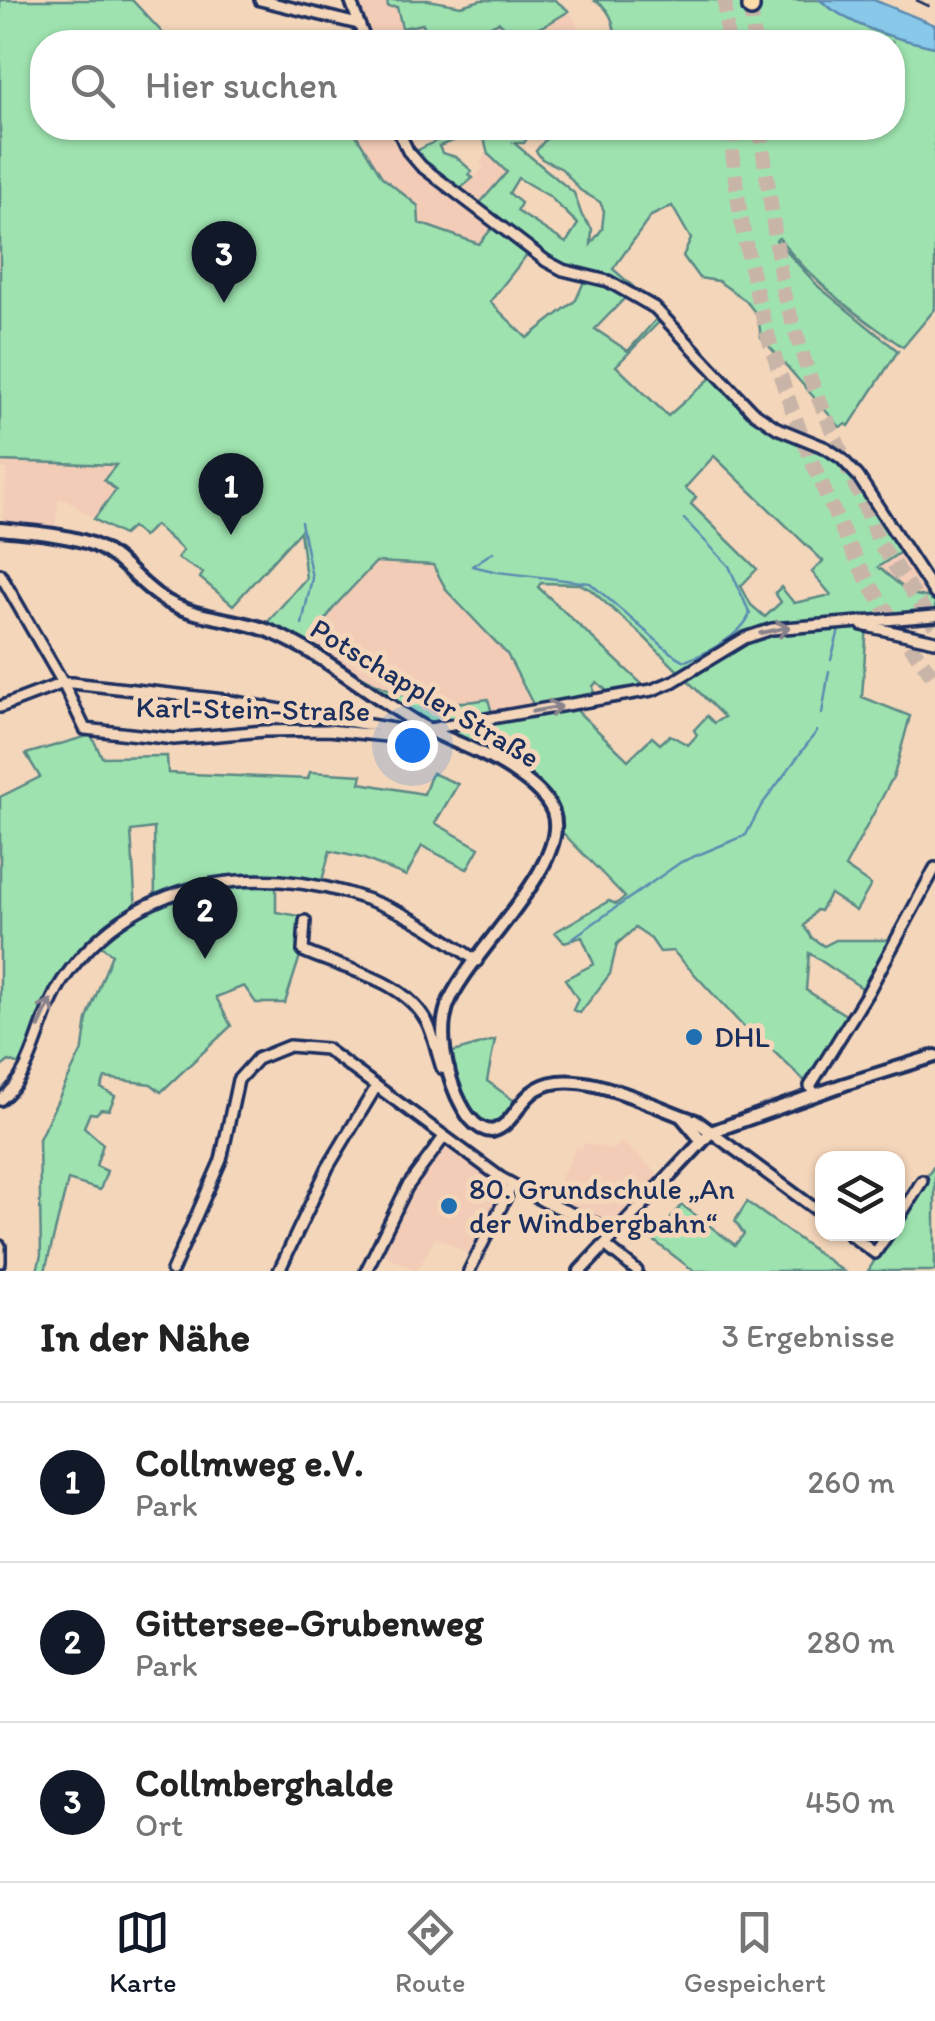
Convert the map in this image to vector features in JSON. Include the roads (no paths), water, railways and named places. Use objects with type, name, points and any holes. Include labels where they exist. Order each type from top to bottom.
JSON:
[{"type":"street","points":[[260,0],[358,24]]},
{"type":"street","points":[[350,0],[361,30]]},
{"type":"street","points":[[403,140],[421,166],[555,266],[608,281],[654,308],[752,412],[841,458],[858,476],[935,594]]},
{"type":"street","name":"Potschappler Straße","points":[[0,529],[96,546],[122,562],[170,604],[191,613],[266,630],[290,641],[428,729],[514,772],[545,798],[554,816],[553,839],[540,870],[447,1007],[443,1032],[449,1069],[464,1109],[477,1126],[488,1132],[506,1124],[536,1089],[562,1080],[586,1082],[696,1121],[711,1132]]},
{"type":"street","name":"Karl-Stein-Straße","points":[[0,574],[63,683],[81,724],[92,730],[174,738],[312,730],[406,738],[414,731]]},
{"type":"street","points":[[0,707],[63,683],[224,700],[414,731],[652,690],[674,682],[745,638],[782,627],[935,616]]},
{"type":"street","points":[[855,623],[935,640]]},
{"type":"street","points":[[815,1094],[810,1086],[868,992],[935,868]]},
{"type":"street","points":[[0,1100],[22,1076],[58,987],[89,950],[145,906],[196,886],[244,878],[285,880],[394,910],[477,961]]},
{"type":"street","points":[[305,921],[302,950],[373,978],[404,998],[426,1022],[442,1068],[449,1069]]},
{"type":"street","points":[[172,1271],[224,1152],[240,1076],[269,1052],[289,1046],[323,1048],[512,1184],[602,1226],[614,1236]]},
{"type":"street","points":[[580,1271],[711,1132],[935,1056]]},
{"type":"street","points":[[279,1271],[328,1166],[376,1087]]},
{"type":"street","points":[[681,1116],[702,1142]]},
{"type":"street","points":[[711,1132],[815,1209]]},
{"type":"street","points":[[366,1271],[407,1187],[444,1136]]},
{"type":"street","points":[[905,1208],[922,1181]]},
{"type":"street","points":[[469,1271],[512,1184]]},
{"type":"street","points":[[859,1241],[875,1253],[883,1241]]},
{"type":"street","points":[[604,1245],[638,1271]]},
{"type":"street","points":[[0,1246],[0,1262]]},
{"type":"water","points":[[820,0],[874,0],[935,25],[935,47],[905,40],[905,30],[873,30]]},
{"type":"waterway","points":[[493,552],[472,566],[590,583],[685,661],[731,636],[750,614],[729,566],[684,519]]},
{"type":"waterway","points":[[301,522],[312,578],[302,624]]},
{"type":"waterway","points":[[831,660],[839,630]]},
{"type":"waterway","points":[[822,714],[829,671]]},
{"type":"waterway","points":[[571,939],[681,862],[746,835],[761,806],[817,731]]},
{"type":"tunnel","points":[[725,0],[726,30]]},
{"type":"tunnel","points":[[751,8],[753,30]]},
{"type":"tunnel","points":[[732,140],[744,237],[788,398],[861,568],[935,679]]},
{"type":"tunnel","points":[[762,140],[783,292],[810,378],[880,544],[935,626]]},
{"type":"railway","points":[[916,0],[935,9]]},
{"type":"place","name":"Collmberghalde","points":[[224,303]]},
{"type":"place","name":"Collmweg e.V.","points":[[231,535]]},
{"type":"place","name":"Gittersee-Grubenweg","points":[[205,959]]},
{"type":"place","name":"DHL","points":[[694,1037]]},
{"type":"place","name":"80. Grundschule „An der Windbergbahn“","points":[[449,1206]]}]
